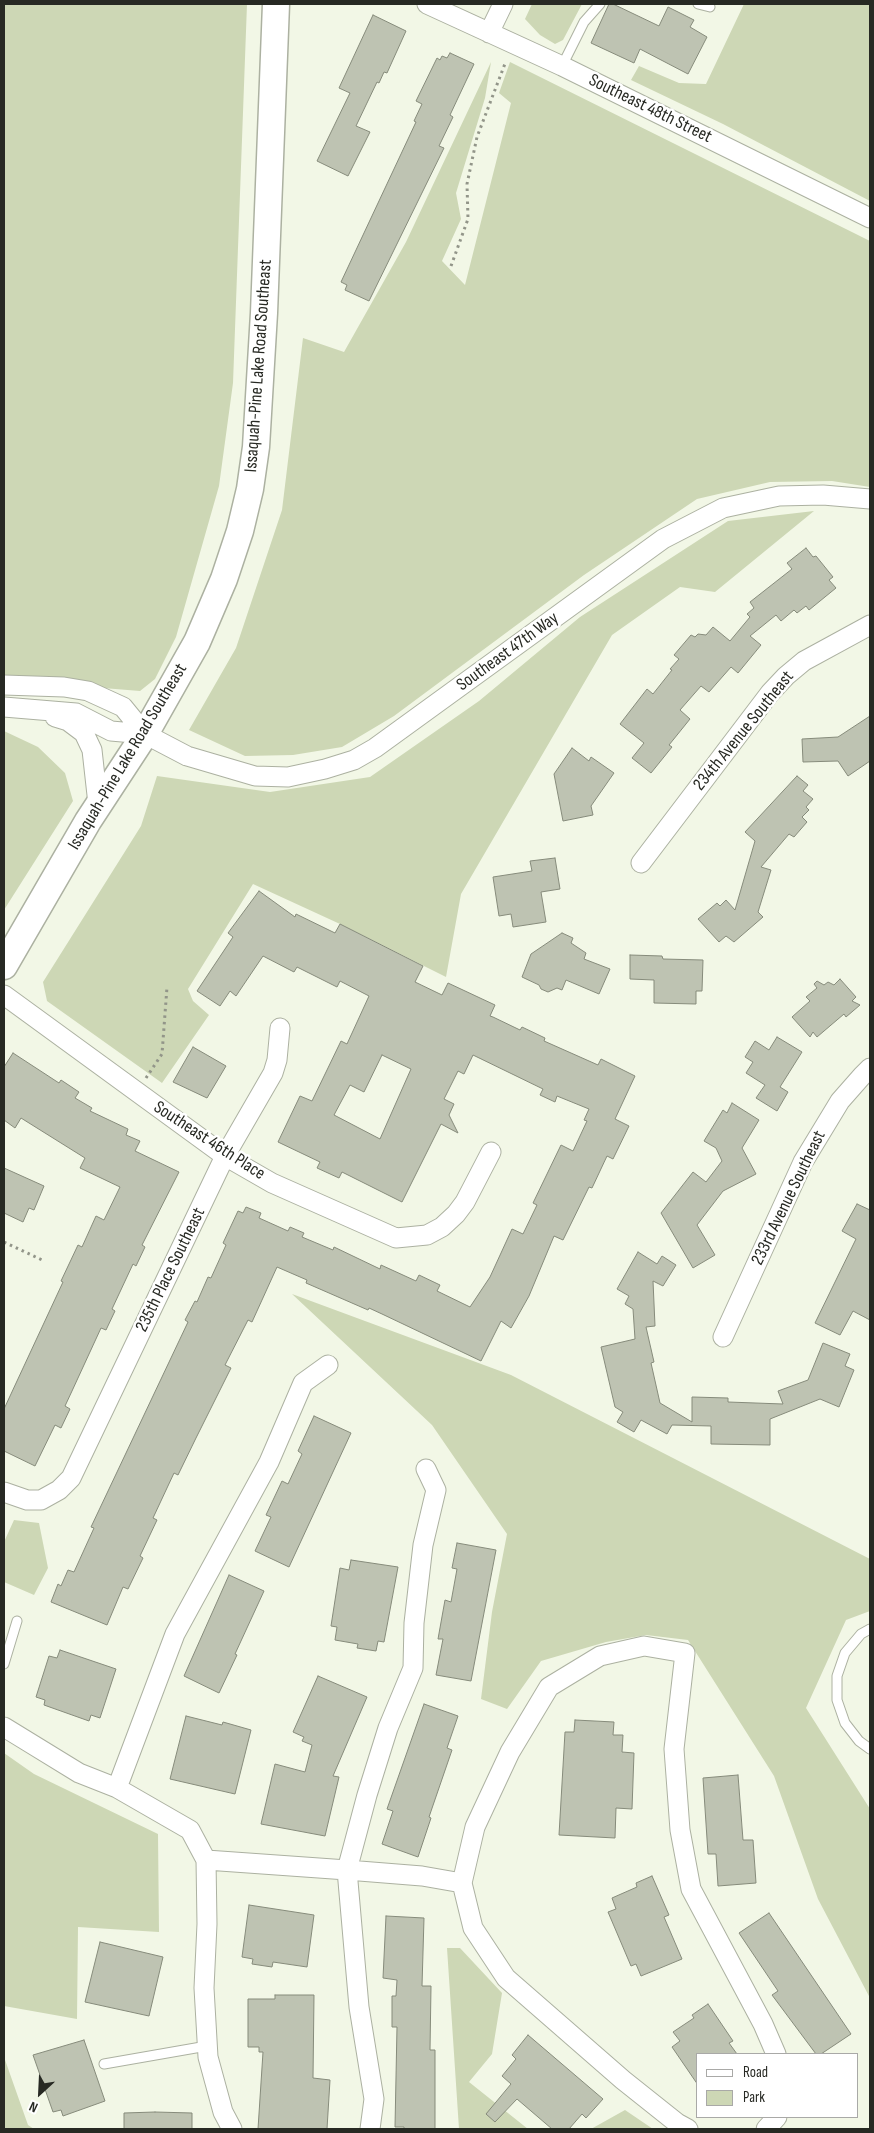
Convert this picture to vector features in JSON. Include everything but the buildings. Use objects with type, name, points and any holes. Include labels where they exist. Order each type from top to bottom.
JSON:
[{"type":"main road","name":"Issaquah-Pine Lake Road Southeast","points":[[4,966],[98,804],[145,734],[197,642],[224,579],[237,539],[250,489],[256,447],[264,313],[276,4]]},
{"type":"street","name":"Southeast 48th Street","points":[[427,4],[562,66],[870,218]]},
{"type":"street","points":[[489,33],[503,4]]},
{"type":"street","name":"Southeast 47th Way","points":[[145,734],[187,756],[255,776],[288,777],[354,760],[375,748],[664,539],[723,508],[779,496],[823,495],[870,499]]},
{"type":"street","name":"234th Avenue Southeast","points":[[641,863],[770,693],[786,676],[804,661],[870,625]]},
{"type":"street","points":[[4,685],[64,687],[88,691],[123,707],[145,734]]},
{"type":"street","points":[[4,707],[76,713],[111,731],[145,734]]},
{"type":"street","points":[[31,709],[68,721],[84,733],[92,750],[98,804]]},
{"type":"street","name":"Southeast 46th Place","points":[[4,995],[225,1156],[272,1182],[396,1238],[413,1237],[435,1231],[461,1208],[491,1152]]},
{"type":"street","name":"235th Place Southeast","points":[[4,1492],[28,1500],[41,1500],[59,1490],[72,1478],[225,1156],[273,1073],[277,1060],[280,1028]]},
{"type":"street","name":"233rd Avenue Southeast","points":[[723,1337],[803,1162],[840,1101],[870,1068]]},
{"type":"street","points":[[117,1788],[176,1634],[268,1462],[303,1383],[328,1365]]},
{"type":"street","points":[[370,2129],[374,2099],[359,2007],[347,1870],[367,1794],[388,1728],[413,1668],[414,1623],[423,1545],[436,1490],[426,1469]]},
{"type":"street","points":[[688,2129],[677,2123],[623,2080],[506,1978],[473,1928],[462,1883],[475,1827],[510,1752],[549,1687],[600,1656],[644,1646],[685,1653],[674,1749],[680,1830],[691,1889],[763,2024],[776,2053]]},
{"type":"street","points":[[4,1727],[79,1773],[117,1788],[190,1830],[206,1860],[207,1924],[204,1988],[208,2057],[223,2112],[232,2129]]},
{"type":"street","points":[[206,1860],[422,1876],[462,1883]]},
{"type":"street","points":[[766,2129],[776,2118]]},
{"type":"lane","points":[[562,66],[584,22],[600,4]]},
{"type":"lane","points":[[698,4],[710,7]]},
{"type":"lane","points":[[4,1664],[17,1621]]},
{"type":"lane","points":[[870,1628],[860,1634],[845,1653],[837,1676],[837,1700],[845,1723],[859,1741],[870,1748]]},
{"type":"lane","points":[[104,2064],[207,2046]]},
{"type":"path","points":[[451,266],[468,219],[467,184],[477,136],[513,44]]},
{"type":"path","points":[[136,1092],[162,1054],[167,987]]},
{"type":"path","points":[[4,1242],[42,1260]]},
{"type":"green space","points":[[4,4],[247,4],[233,383],[219,486],[176,637],[155,679],[140,691],[4,680]]},
{"type":"green space","points":[[532,4],[582,4],[563,40],[555,44],[540,35],[525,19]]},
{"type":"green space","points":[[744,4],[870,4],[870,201],[723,124],[631,80],[639,66],[679,83],[706,84]]},
{"type":"green space","points":[[491,62],[485,98],[456,193],[461,219],[442,261],[465,285],[511,103],[499,93],[510,62],[870,241],[870,487],[832,481],[770,482],[697,499],[584,575],[394,716],[342,747],[293,755],[245,756],[189,730],[236,648],[282,510],[303,338],[344,352],[406,242]]},
{"type":"green space","points":[[814,511],[715,592],[680,587],[612,635],[461,894],[446,977],[340,924],[253,884],[188,989],[193,1001],[209,1015],[162,1083],[47,1001],[43,982],[141,826],[157,776],[270,792],[370,777],[479,701],[580,617],[728,521]]},
{"type":"green space","points":[[4,731],[38,747],[65,773],[73,801],[4,910]]},
{"type":"green space","points":[[292,1294],[511,1375],[870,1559],[870,1611],[846,1620],[806,1708],[870,1809],[870,1998],[818,1899],[774,1776],[688,1640],[646,1635],[606,1642],[541,1661],[507,1709],[481,1699],[492,1612],[507,1534],[432,1425]]},
{"type":"green space","points":[[14,1520],[39,1523],[48,1568],[34,1595],[4,1582],[4,1542]]},
{"type":"green space","points":[[4,1753],[34,1774],[158,1834],[159,1932],[78,1927],[77,2019],[4,2006]]},
{"type":"green space","points":[[447,1948],[460,1948],[502,1993],[492,2054],[469,2082],[528,2129],[459,2129]]},
{"type":"green space","points":[[4,2057],[28,2125],[34,2129],[4,2129]]},
{"type":"green space","points":[[625,2110],[653,2129],[591,2129]]}]
